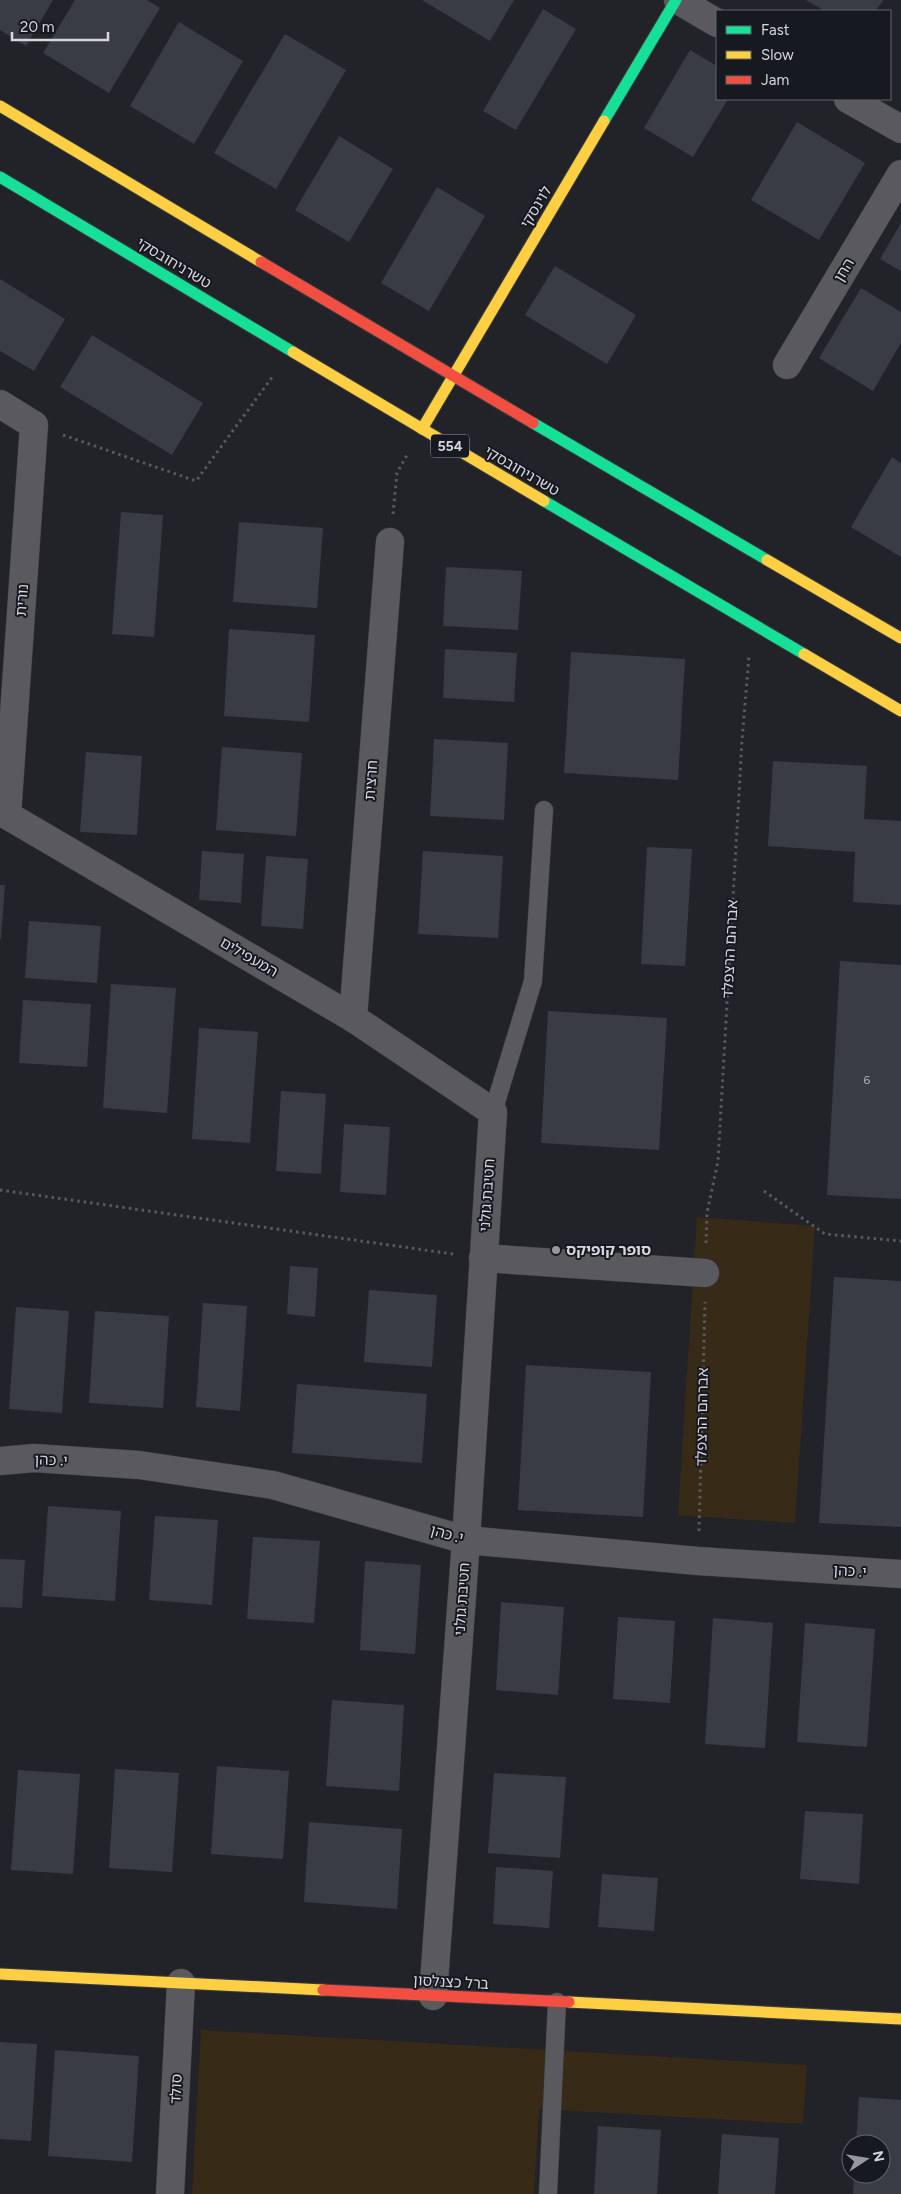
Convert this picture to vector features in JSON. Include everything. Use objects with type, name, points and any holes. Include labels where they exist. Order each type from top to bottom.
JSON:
[{"type":"main road","name":"לוינסקי","points":[[422,430],[677,0]]},
{"type":"main road","points":[[0,106],[453,376],[901,638]]},
{"type":"main road","name":"טשרניחובסקי","points":[[0,177],[422,430],[901,711]]},
{"type":"main road","name":"ברל כצנלסון","points":[[0,1974],[901,2019]]},
{"type":"street","points":[[677,0],[716,22]]},
{"type":"street","points":[[850,100],[901,129]]},
{"type":"street","name":"החן","points":[[787,365],[901,174]]},
{"type":"street","points":[[0,404],[34,425]]},
{"type":"street","name":"נורית","points":[[4,813],[34,425]]},
{"type":"street","name":"חרצית","points":[[353,1018],[390,542]]},
{"type":"street","name":"המעפילים","points":[[4,813],[353,1018],[493,1112]]},
{"type":"street","name":"חטיבת גולני","points":[[433,1996],[466,1540],[493,1112]]},
{"type":"street","points":[[483,1258],[706,1273]]},
{"type":"street","name":"י. כהן","points":[[0,1461],[34,1458],[139,1464],[273,1485],[466,1540],[698,1561],[901,1574]]},
{"type":"street","name":"סולד","points":[[170,2194],[181,1983]]},
{"type":"lane","points":[[493,1112],[533,981],[544,810]]},
{"type":"lane","points":[[548,2194],[557,2002]]},
{"type":"path","points":[[34,425],[196,481],[292,351]]},
{"type":"path","points":[[390,542],[397,473],[422,430]]},
{"type":"path","name":"אברהם הרצפלד","points":[[698,1561],[707,1213],[718,1161],[742,750],[752,624]]},
{"type":"path","points":[[0,1190],[483,1258]]},
{"type":"path","points":[[764,1191],[825,1234],[901,1240]]},
{"type":"shaded area","points":[[697,1217],[815,1226],[795,1523],[678,1515]]},
{"type":"shaded area","points":[[201,2030],[807,2065],[803,2124],[539,2109],[534,2194],[192,2194]]},
{"type":"building","points":[[0,0],[53,0],[26,46],[0,30]]},
{"type":"building","points":[[75,0],[147,0],[160,8],[109,93],[43,53]]},
{"type":"building","points":[[422,0],[514,0],[490,41]]},
{"type":"building","points":[[806,0],[883,0],[877,10],[823,10]]},
{"type":"building","points":[[543,9],[576,29],[516,130],[483,111]]},
{"type":"building","points":[[179,22],[243,61],[194,144],[130,106]]},
{"type":"building","points":[[285,34],[346,70],[276,189],[214,153]]},
{"type":"building","points":[[690,50],[716,65],[716,100],[727,100],[693,157],[644,128]]},
{"type":"building","points":[[797,122],[865,163],[819,240],[751,200]]},
{"type":"building","points":[[339,136],[393,169],[349,242],[295,210]]},
{"type":"building","points":[[437,187],[485,216],[429,311],[381,283]]},
{"type":"building","points":[[901,223],[901,271],[880,259]]},
{"type":"building","points":[[555,266],[636,315],[607,364],[525,315]]},
{"type":"building","points":[[0,279],[65,319],[34,371],[0,351]]},
{"type":"building","points":[[861,288],[901,312],[901,343],[873,391],[819,358]]},
{"type":"building","points":[[92,335],[203,403],[172,455],[60,387]]},
{"type":"building","points":[[892,457],[901,463],[901,557],[851,527]]},
{"type":"building","points":[[121,512],[163,515],[154,637],[112,634]]},
{"type":"building","points":[[239,522],[323,528],[317,608],[233,602]]},
{"type":"building","points":[[446,567],[522,571],[518,630],[443,626]]},
{"type":"building","points":[[229,629],[315,635],[309,722],[224,716]]},
{"type":"building","points":[[445,649],[517,653],[514,702],[443,698]]},
{"type":"building","points":[[571,652],[685,659],[678,780],[564,773]]},
{"type":"building","points":[[434,739],[508,743],[504,820],[430,816]]},
{"type":"building","points":[[222,747],[302,753],[296,836],[216,830]]},
{"type":"building","points":[[86,752],[142,756],[137,835],[80,832]]},
{"type":"building","points":[[773,761],[867,766],[864,819],[901,821],[901,905],[853,902],[855,852],[768,846]]},
{"type":"building","points":[[647,847],[692,849],[685,966],[641,964]]},
{"type":"building","points":[[202,851],[244,854],[241,903],[199,900]]},
{"type":"building","points":[[423,851],[503,856],[498,938],[418,934]]},
{"type":"building","points":[[266,856],[308,859],[303,929],[261,926]]},
{"type":"building","points":[[0,885],[5,885],[1,939],[0,939]]},
{"type":"building","points":[[29,921],[101,926],[97,983],[25,978]]},
{"type":"building","points":[[840,961],[901,965],[901,1199],[827,1195]]},
{"type":"building","points":[[111,984],[176,988],[167,1113],[103,1108]]},
{"type":"building","points":[[23,1000],[91,1004],[87,1067],[19,1063]]},
{"type":"building","points":[[548,1011],[667,1018],[659,1150],[541,1143]]},
{"type":"building","points":[[199,1028],[258,1032],[250,1143],[192,1139]]},
{"type":"building","points":[[281,1091],[326,1094],[321,1174],[276,1171]]},
{"type":"building","points":[[344,1124],[390,1127],[386,1195],[340,1192]]},
{"type":"building","points":[[290,1266],[318,1268],[315,1317],[287,1314]]},
{"type":"building","points":[[834,1277],[901,1281],[901,1527],[819,1523]]},
{"type":"building","points":[[369,1290],[437,1295],[432,1367],[364,1362]]},
{"type":"building","points":[[203,1303],[247,1306],[240,1411],[196,1407]]},
{"type":"building","points":[[16,1307],[69,1311],[62,1413],[9,1409]]},
{"type":"building","points":[[95,1311],[169,1316],[163,1408],[89,1403]]},
{"type":"building","points":[[526,1365],[651,1372],[643,1517],[518,1510]]},
{"type":"building","points":[[297,1384],[427,1394],[422,1463],[292,1453]]},
{"type":"building","points":[[48,1506],[121,1511],[115,1601],[42,1596]]},
{"type":"building","points":[[155,1516],[218,1520],[212,1605],[149,1600]]},
{"type":"building","points":[[253,1537],[320,1541],[314,1623],[247,1619]]},
{"type":"building","points":[[0,1559],[25,1560],[22,1608],[0,1607]]},
{"type":"building","points":[[365,1561],[421,1565],[415,1654],[360,1650]]},
{"type":"building","points":[[501,1602],[564,1607],[558,1695],[496,1690]]},
{"type":"building","points":[[618,1617],[675,1621],[670,1703],[613,1699]]},
{"type":"building","points":[[713,1618],[773,1623],[765,1748],[705,1744]]},
{"type":"building","points":[[805,1623],[875,1629],[867,1747],[797,1742]]},
{"type":"building","points":[[332,1700],[404,1705],[399,1791],[326,1786]]},
{"type":"building","points":[[217,1766],[289,1771],[283,1859],[211,1854]]},
{"type":"building","points":[[115,1769],[179,1773],[172,1872],[109,1868]]},
{"type":"building","points":[[18,1770],[80,1774],[73,1874],[11,1870]]},
{"type":"building","points":[[494,1773],[566,1777],[560,1858],[488,1853]]},
{"type":"building","points":[[805,1811],[863,1814],[859,1884],[800,1879]]},
{"type":"building","points":[[309,1822],[402,1829],[397,1909],[304,1902]]},
{"type":"building","points":[[496,1867],[553,1871],[549,1928],[493,1924]]},
{"type":"building","points":[[602,1874],[658,1878],[654,1931],[598,1927]]},
{"type":"building","points":[[0,2042],[37,2044],[31,2141],[0,2139]]},
{"type":"building","points":[[55,2050],[139,2056],[132,2162],[48,2156]]},
{"type":"building","points":[[859,2097],[901,2100],[901,2194],[853,2194],[854,2184],[891,2184],[891,2134],[857,2134]]},
{"type":"building","points":[[598,2126],[661,2130],[657,2194],[594,2194]]},
{"type":"building","points":[[722,2134],[779,2138],[775,2194],[718,2194]]},
{"type":"traffic: fast","points":[[604,121],[676,0]]},
{"type":"traffic: fast","points":[[0,177],[293,352]]},
{"type":"traffic: fast","points":[[533,423],[767,560]]},
{"type":"traffic: fast","points":[[544,501],[804,654]]},
{"type":"traffic: slow","points":[[0,106],[261,262]]},
{"type":"traffic: slow","points":[[422,429],[604,121]]},
{"type":"traffic: slow","points":[[293,352],[544,501]]},
{"type":"traffic: slow","points":[[767,560],[901,638]]},
{"type":"traffic: slow","points":[[804,654],[901,711]]},
{"type":"traffic: slow","points":[[0,1974],[323,1990]]},
{"type":"traffic: slow","points":[[569,2002],[901,2019]]},
{"type":"traffic: jam","points":[[261,262],[533,423]]},
{"type":"traffic: jam","points":[[323,1990],[569,2002]]},
{"type":"place","name":"סופר קופיקס","points":[[556,1250]]}]
